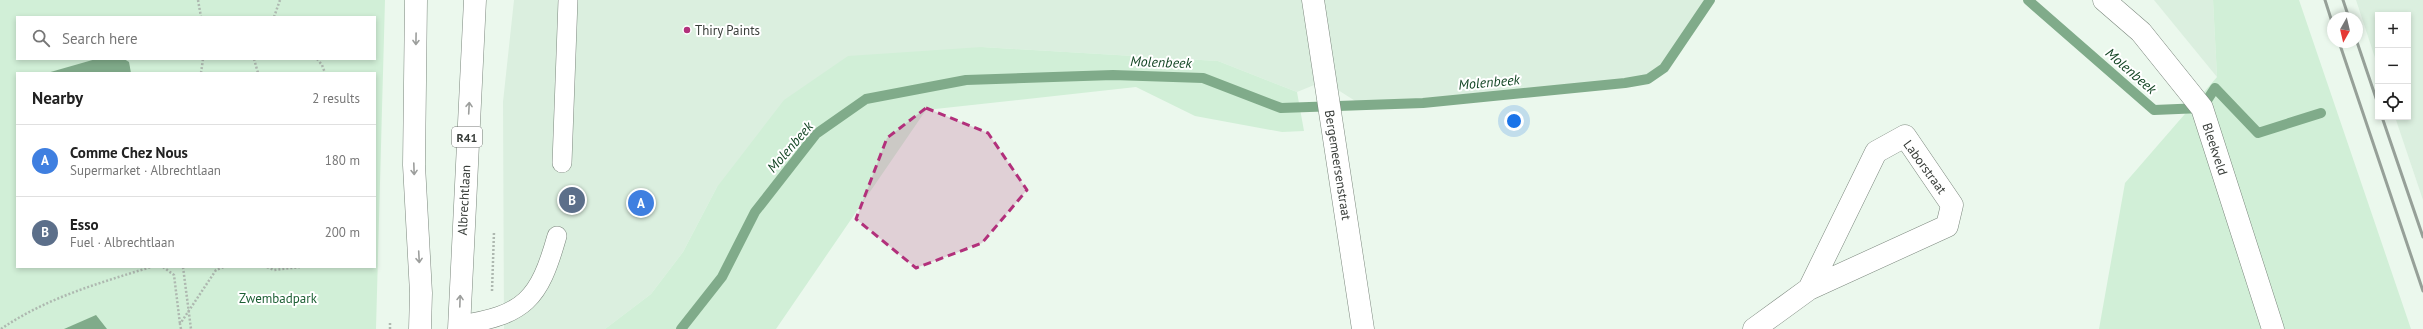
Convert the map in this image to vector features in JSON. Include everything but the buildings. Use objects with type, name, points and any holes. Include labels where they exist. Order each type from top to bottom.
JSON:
[{"type":"street","points":[[416,0],[414,165],[421,293],[420,329]]},
{"type":"street","name":"Albrechtlaan","points":[[459,327],[475,0]]},
{"type":"street","name":"Bergemeersenstraat","points":[[1313,0],[1324,81],[1363,329]]},
{"type":"street","name":"Bleekveld","points":[[2104,0],[2141,32],[2202,108],[2273,329]]},
{"type":"street","name":"Laborstraat","points":[[1754,329],[1809,289],[1947,226],[1952,205],[1905,136],[1876,152],[1809,289]]},
{"type":"lane","points":[[562,163],[568,0]]},
{"type":"lane","points":[[459,327],[491,320],[517,310],[536,292],[549,266],[557,236]]},
{"type":"path","points":[[198,0],[201,16]]},
{"type":"path","points":[[274,16],[280,0]]},
{"type":"path","points":[[201,72],[203,60]]},
{"type":"path","points":[[254,60],[258,72]]},
{"type":"path","points":[[317,60],[322,65],[325,72]]},
{"type":"path","points":[[132,272],[134,268]]},
{"type":"path","points":[[1,329],[48,303],[84,287],[147,268]]},
{"type":"path","points":[[164,268],[174,275],[181,329]]},
{"type":"path","points":[[183,268],[191,329]]},
{"type":"path","points":[[180,324],[189,313],[216,270],[221,268]]},
{"type":"path","points":[[269,268],[274,270],[291,268]]},
{"type":"highlighted area","points":[[926,108],[988,133],[1027,190],[982,243],[916,268],[856,219],[887,138]]},
{"type":"shaded area","points":[[514,0],[1710,0],[1664,68],[1648,79],[1625,83],[1423,103],[1363,106],[1324,81],[1297,92],[1218,61],[982,47],[717,187],[683,252],[651,294],[605,329],[504,329],[503,102]]},
{"type":"shaded area","points":[[2154,0],[2213,0],[2217,77]]},
{"type":"shaded area","points":[[2356,0],[2423,0],[2423,200],[2396,120],[2411,120],[2411,12],[2375,12],[2375,58],[2363,21],[2363,12],[2360,12]]},
{"type":"shaded area","points":[[92,60],[126,60],[129,62],[131,72],[50,72]]},
{"type":"shaded area","points":[[96,315],[107,329],[64,329]]},
{"type":"green space","name":"Zwembadpark","points":[[0,0],[385,0],[376,329],[0,329]]},
{"type":"green space","points":[[2213,0],[2299,0],[2411,329],[2099,329],[2125,183],[2217,77]]},
{"type":"green space","points":[[982,47],[1218,61],[1297,92],[1304,131],[1282,132],[1195,116],[1136,87],[926,110],[776,329],[605,329],[651,294],[683,252],[717,187],[784,100],[848,56]]},
{"type":"waterway","name":"Molenbeek","points":[[681,329],[722,277],[755,212],[816,134],[866,99],[966,80],[1113,75],[1203,78],[1281,108],[1423,103],[1625,83],[1648,79],[1664,68],[1710,0]]},
{"type":"waterway","name":"Molenbeek","points":[[2028,0],[2154,110],[2202,108],[2215,88],[2258,133],[2321,113]]},
{"type":"railway","points":[[2325,0],[2329,12]]},
{"type":"railway","points":[[2343,0],[2347,12]]},
{"type":"railway","points":[[2341,48],[2423,291]]},
{"type":"railway","points":[[2359,48],[2375,95]]},
{"type":"railway","points":[[2383,120],[2423,237]]},
{"type":"place","name":"Thiry Paints","points":[[687,30]]},
{"type":"place","name":"Esso","points":[[572,200]]},
{"type":"place","name":"Comme Chez Nous","points":[[641,203]]}]
